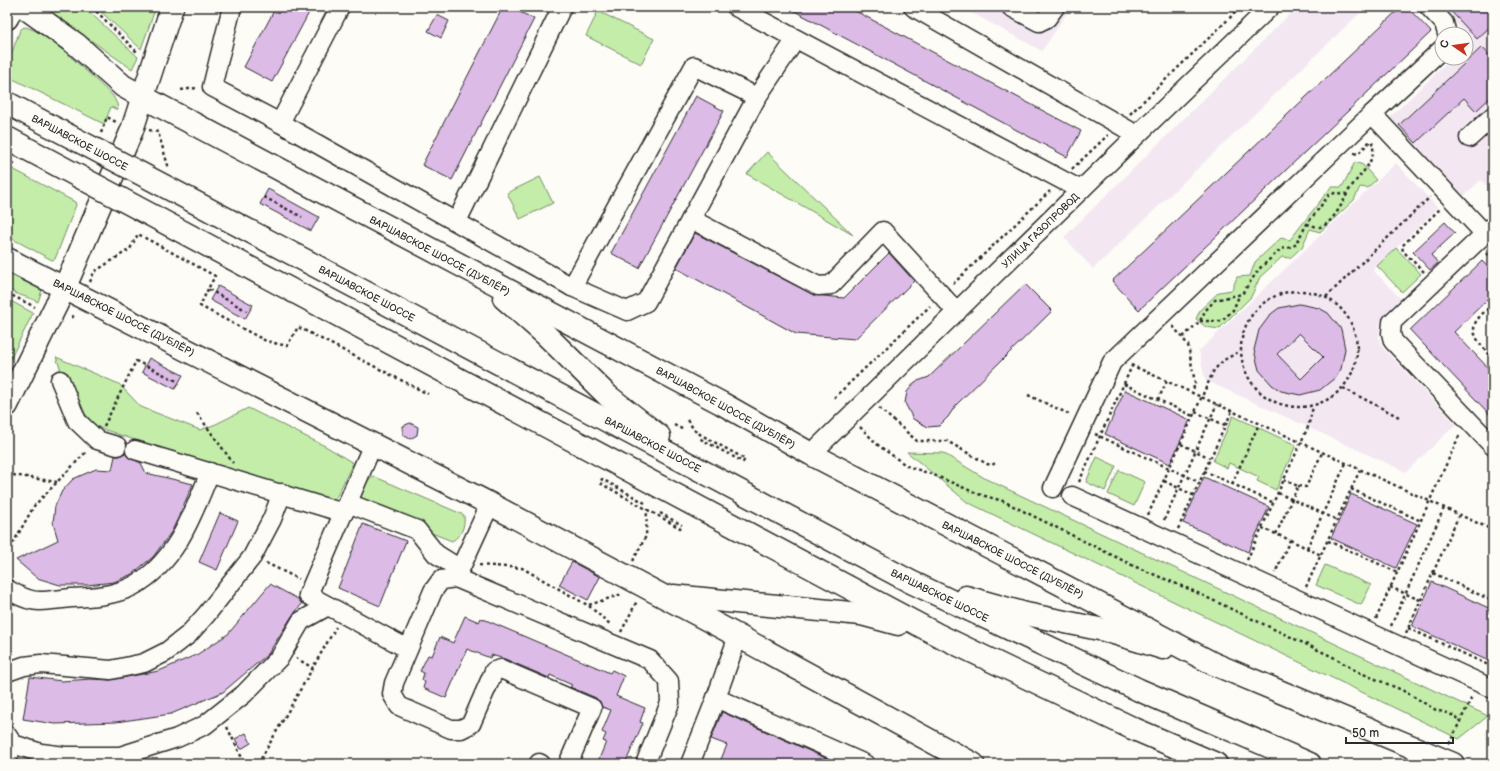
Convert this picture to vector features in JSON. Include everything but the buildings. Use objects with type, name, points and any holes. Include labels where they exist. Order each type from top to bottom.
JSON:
[{"type":"main road","points":[[7,18],[12,7]]},
{"type":"main road","name":"ВАРШАВСКОЕ ШОССЕ (ДУБЛЁР)","points":[[24,7],[77,45],[123,86],[473,271],[576,328],[721,403],[812,454],[1214,664],[1450,756]]},
{"type":"main road","points":[[7,405],[65,287],[132,130],[172,7]]},
{"type":"main road","name":"ВАРШАВСКОЕ ШОССЕ","points":[[7,103],[911,582],[1139,690],[1310,764]]},
{"type":"main road","points":[[7,138],[938,635],[1132,728],[1216,764]]},
{"type":"main road","name":"ВАРШАВСКОЕ ШОССЕ (ДУБЛЁР)","points":[[7,258],[490,504],[738,636],[969,762]]},
{"type":"main road","points":[[473,271],[546,335],[608,396],[704,471]]},
{"type":"main road","points":[[911,582],[1026,614],[1104,630],[1214,664]]},
{"type":"main road","points":[[653,591],[861,614],[938,635]]},
{"type":"street","points":[[232,7],[212,87],[457,221],[572,287],[627,311],[646,302],[757,97],[796,39]]},
{"type":"street","points":[[226,30],[242,7]]},
{"type":"street","points":[[280,123],[340,7]]},
{"type":"street","points":[[457,221],[562,7]]},
{"type":"street","points":[[736,7],[1081,190]]},
{"type":"street","points":[[913,7],[1137,135]]},
{"type":"street","points":[[1011,7],[1039,22],[1047,18],[1055,7]]},
{"type":"street","name":"УЛИЦА ГАЗОПРОВОД","points":[[812,454],[1137,135],[1270,7]]},
{"type":"street","points":[[1428,7],[1444,23],[1445,26]]},
{"type":"street","points":[[1053,488],[1107,368],[1434,56]]},
{"type":"street","points":[[572,287],[694,66],[757,97]]},
{"type":"street","points":[[1372,114],[1489,236],[1434,283],[1392,322],[1392,337],[1393,341],[1493,446]]},
{"type":"street","points":[[1469,138],[1493,116]]},
{"type":"street","points":[[691,219],[818,286],[831,285],[883,230],[942,294],[956,312]]},
{"type":"street","points":[[60,380],[77,422],[97,440],[117,446]]},
{"type":"street","points":[[373,444],[308,595],[408,649]]},
{"type":"street","points":[[135,450],[249,484],[346,508],[417,530],[436,554],[459,570],[650,660],[669,681],[670,703],[644,764]]},
{"type":"street","points":[[7,589],[22,599],[34,602],[97,597],[133,586],[160,564],[179,542],[191,520],[210,472]]},
{"type":"street","points":[[1075,490],[1142,528],[1486,686]]},
{"type":"street","points":[[7,672],[24,666],[41,664],[111,670],[144,663],[166,652],[188,635],[252,557],[272,519],[282,493]]},
{"type":"street","points":[[490,504],[459,570],[441,580],[433,591],[394,683],[392,694],[399,706],[451,729],[460,730],[471,724],[494,671],[501,669],[592,708],[568,764]]},
{"type":"street","points":[[9,746],[41,753],[65,756],[120,756],[177,738],[205,725],[244,694],[280,657],[301,621],[336,610]]},
{"type":"street","points":[[690,764],[738,636]]},
{"type":"street","points":[[716,698],[865,764]]},
{"type":"path","points":[[92,7],[141,56]]},
{"type":"path","points":[[834,398],[1241,7]]},
{"type":"path","points":[[1307,224],[1319,227],[1340,209],[1347,194],[1363,174],[1371,158],[1373,149],[1371,140]]},
{"type":"path","points":[[1183,337],[1200,321],[1206,309],[1216,299],[1240,295],[1246,291],[1256,273],[1281,249],[1295,245],[1307,224],[1329,195],[1335,193],[1347,194]]},
{"type":"path","points":[[264,196],[302,217]]},
{"type":"path","points":[[1326,297],[1429,198]]},
{"type":"path","points":[[1434,283],[1403,251],[1402,247],[1442,207]]},
{"type":"path","points":[[94,272],[130,248],[138,234],[215,276],[200,306],[266,341],[287,346],[298,327],[428,394]]},
{"type":"path","points":[[1481,258],[1489,236]]},
{"type":"path","points":[[1488,255],[1493,260]]},
{"type":"path","points":[[208,289],[247,311]]},
{"type":"path","points":[[1292,291],[1309,291],[1326,297],[1340,307],[1351,321],[1357,338],[1358,356],[1353,373],[1343,388],[1330,400],[1313,407],[1296,408],[1279,405],[1264,396],[1249,379],[1244,368],[1240,352],[1242,334],[1249,318],[1260,305],[1275,296],[1292,291]]},
{"type":"path","points":[[7,293],[38,308]]},
{"type":"path","points":[[1200,321],[1222,321],[1233,310],[1240,295]]},
{"type":"path","points":[[1493,304],[1476,320],[1474,329],[1480,344],[1493,358]]},
{"type":"path","points":[[1162,314],[1183,337],[1188,345],[1194,380],[1192,393]]},
{"type":"path","points":[[1142,528],[1216,367],[1224,360],[1240,352]]},
{"type":"path","points":[[1116,358],[1493,530]]},
{"type":"path","points":[[7,554],[34,506],[97,440],[136,361],[177,381]]},
{"type":"path","points":[[1075,490],[1132,366]]},
{"type":"path","points":[[1158,400],[1167,382]]},
{"type":"path","points":[[1124,384],[1193,416]]},
{"type":"path","points":[[1343,388],[1399,417]]},
{"type":"path","points":[[1163,523],[1217,404]]},
{"type":"path","points":[[873,412],[878,407],[917,441],[947,441],[986,464],[992,465],[997,462]]},
{"type":"path","points":[[1242,574],[1308,427],[1313,407]]},
{"type":"path","points":[[1172,542],[1232,411]]},
{"type":"path","points":[[1195,412],[1225,425]]},
{"type":"path","points":[[197,413],[249,484]]},
{"type":"path","points":[[1370,632],[1467,419]]},
{"type":"path","points":[[687,420],[696,432],[745,459],[743,462],[699,438]]},
{"type":"path","points":[[864,421],[860,426],[878,445],[907,466],[934,475],[978,494],[1003,501],[1136,567],[1189,589],[1333,657],[1362,674],[1408,693],[1436,710],[1450,714],[1461,720]]},
{"type":"path","points":[[1232,484],[1259,424]]},
{"type":"path","points":[[1180,444],[1210,458]]},
{"type":"path","points":[[1284,480],[1306,488],[1322,452]]},
{"type":"path","points":[[1307,548],[1346,463]]},
{"type":"path","points":[[1170,468],[1199,482]]},
{"type":"path","points":[[1300,601],[1360,470]]},
{"type":"path","points":[[1204,471],[1274,503]]},
{"type":"path","points":[[7,474],[57,482]]},
{"type":"path","points":[[645,503],[602,480],[600,483],[680,528],[682,525],[660,513]]},
{"type":"path","points":[[1164,481],[1193,495]]},
{"type":"path","points":[[1276,534],[1298,486]]},
{"type":"path","points":[[1351,489],[1420,521]]},
{"type":"path","points":[[1278,493],[1337,520]]},
{"type":"path","points":[[1391,627],[1444,508]]},
{"type":"path","points":[[632,564],[646,536],[647,509]]},
{"type":"path","points":[[1400,646],[1459,515]]},
{"type":"path","points":[[1262,528],[1322,554]]},
{"type":"path","points":[[1274,574],[1290,540]]},
{"type":"path","points":[[1328,540],[1397,572]]},
{"type":"path","points":[[252,557],[312,585]]},
{"type":"path","points":[[459,570],[522,568],[589,606],[620,634],[653,591]]},
{"type":"path","points":[[1433,573],[1493,601]]},
{"type":"path","points":[[1390,587],[1420,600]]},
{"type":"path","points":[[589,606],[653,591]]},
{"type":"path","points":[[258,764],[336,610]]},
{"type":"path","points":[[1408,628],[1493,668]]},
{"type":"path","points":[[1450,756],[1461,720],[1486,686]]},
{"type":"path","points":[[219,713],[246,764]]},
{"type":"shaded area","points":[[961,7],[1071,7],[1042,51]]},
{"type":"shaded area","points":[[1297,7],[1366,7],[1093,269],[1064,237]]},
{"type":"shaded area","points":[[1440,7],[1493,7],[1493,193],[1481,180],[1464,196],[1390,117],[1444,66],[1474,66],[1474,26],[1458,26]]},
{"type":"shaded area","points":[[1396,163],[1438,208],[1373,270],[1401,299],[1380,321],[1379,338],[1383,348],[1456,424],[1406,472],[1205,380],[1199,351]]},
{"type":"green space","points":[[43,7],[84,7],[138,57],[132,69]]},
{"type":"green space","points":[[96,7],[156,7],[141,49]]},
{"type":"green space","points":[[598,11],[654,39],[641,64],[586,36]]},
{"type":"green space","points":[[24,27],[45,36],[57,45],[113,96],[118,110],[111,107],[104,124],[7,76],[7,66],[20,30]]},
{"type":"green space","points":[[767,152],[853,235],[747,174]]},
{"type":"green space","points":[[1355,162],[1363,165],[1376,180],[1367,188],[1360,187],[1354,200],[1320,232],[1310,229],[1302,247],[1290,258],[1282,257],[1260,277],[1251,297],[1219,329],[1206,327],[1196,319],[1200,310],[1219,292],[1232,290],[1237,277],[1250,276],[1255,262],[1281,238],[1290,240],[1331,187],[1342,187]]},
{"type":"green space","points":[[7,166],[75,202],[76,205],[55,259],[52,260],[7,236]]},
{"type":"green space","points":[[540,177],[553,203],[520,219],[507,193]]},
{"type":"green space","points":[[1396,248],[1421,274],[1402,292],[1377,266]]},
{"type":"green space","points":[[7,268],[40,285],[42,290],[38,302],[10,289],[7,278]]},
{"type":"green space","points":[[7,299],[33,313],[7,366]]},
{"type":"green space","points":[[56,357],[119,384],[141,407],[200,430],[216,424],[248,408],[327,447],[353,463],[336,498],[316,509],[199,462],[94,426],[68,389]]},
{"type":"green space","points":[[1233,416],[1296,445],[1276,490],[1257,481],[1259,477],[1229,463],[1227,468],[1213,461]]},
{"type":"green space","points":[[907,452],[943,453],[986,479],[1488,716],[1459,739],[967,502]]},
{"type":"green space","points":[[1097,457],[1116,466],[1105,491],[1086,482]]},
{"type":"green space","points":[[1119,470],[1145,482],[1134,506],[1108,494]]},
{"type":"green space","points":[[373,476],[464,515],[464,523],[460,533],[452,541],[362,506],[362,489],[366,482]]},
{"type":"green space","points":[[1325,565],[1371,585],[1361,605],[1316,585]]}]
